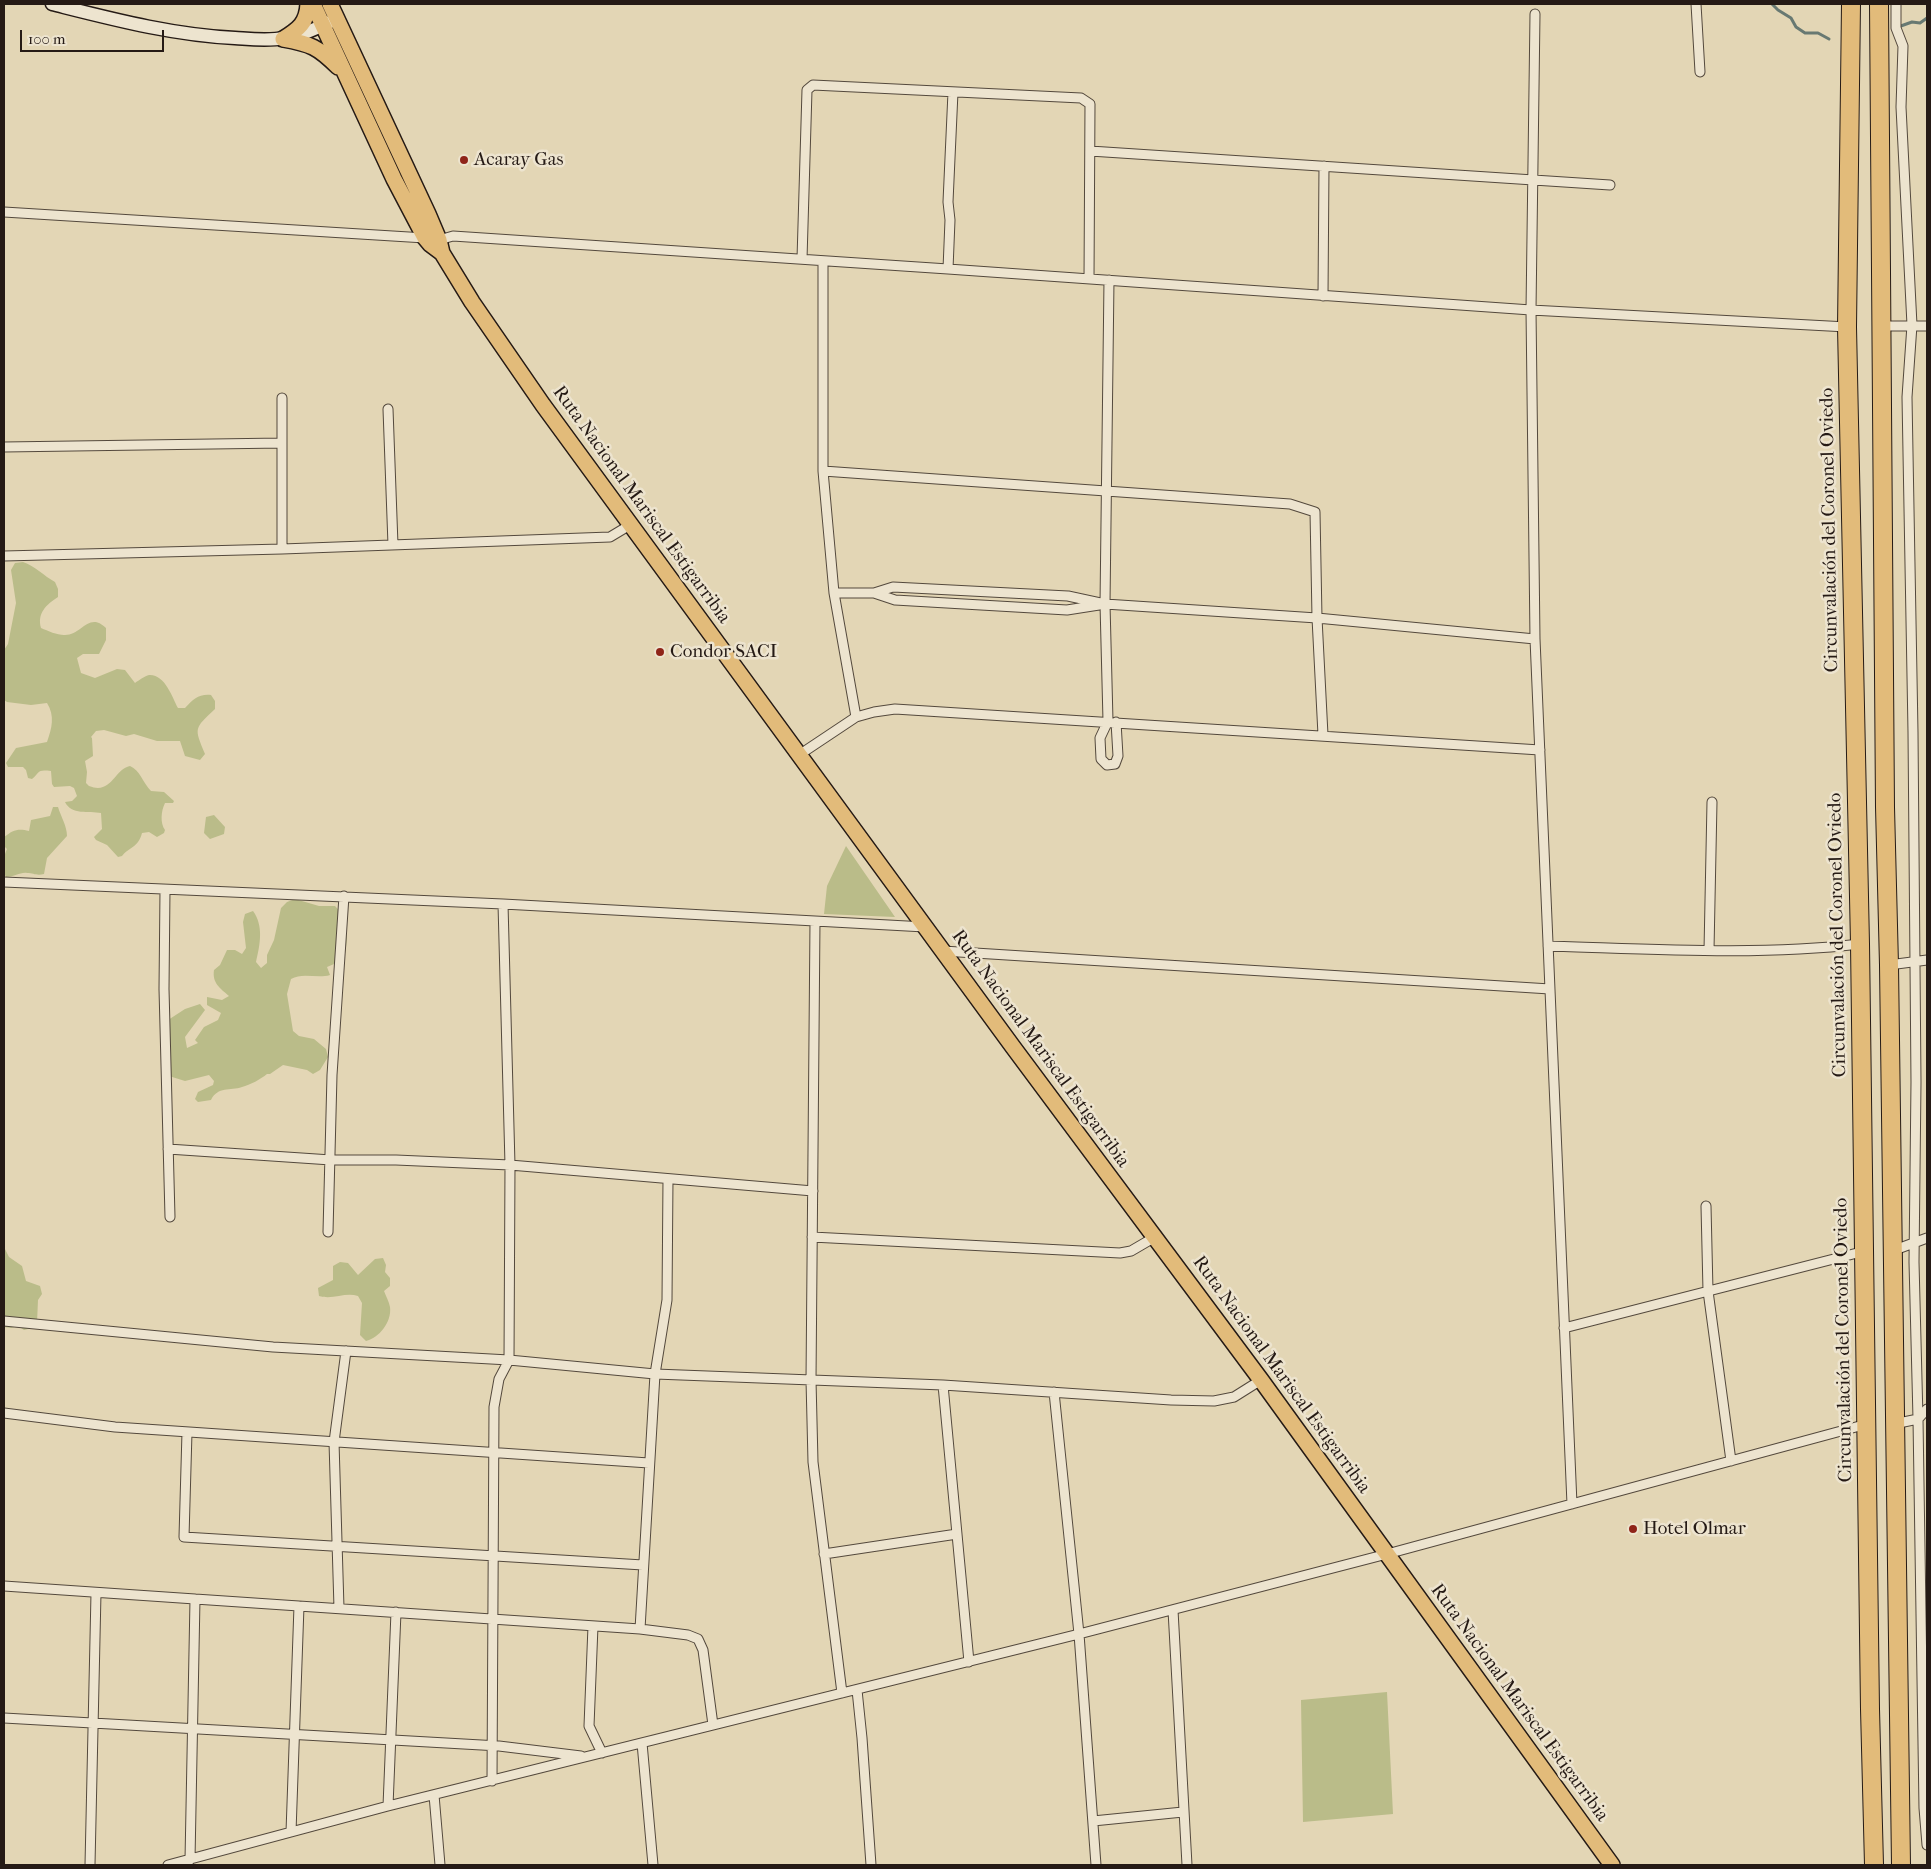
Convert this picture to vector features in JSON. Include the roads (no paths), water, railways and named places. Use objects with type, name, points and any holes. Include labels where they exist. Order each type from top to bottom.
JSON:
[{"type":"highway","name":"Circunvalación del Coronel Oviedo","points":[[1851,4],[1847,327],[1860,944],[1870,1709],[1874,1865]]},
{"type":"highway","points":[[1879,4],[1884,797],[1889,966],[1901,1865]]},
{"type":"main road","points":[[52,4],[159,30],[201,36],[255,40],[283,39],[303,34],[337,19]]},
{"type":"main road","points":[[283,39],[304,22],[308,4]]},
{"type":"main road","name":"Ruta Nacional Mariscal Estigarribia","points":[[313,4],[394,179],[472,302],[542,405],[925,927],[1261,1380],[1612,1865]]},
{"type":"main road","name":"Ruta Nacional Mariscal Estigarribia","points":[[330,4],[435,244]]},
{"type":"main road","points":[[283,39],[309,44],[323,52],[342,72],[350,86]]},
{"type":"street","points":[[1696,4],[1700,72]]},
{"type":"street","points":[[1896,4],[1896,28],[1903,46],[1901,107],[1912,325],[1907,397],[1916,1082],[1914,1262],[1924,1808],[1927,1845]]},
{"type":"street","points":[[1535,14],[1531,310],[1535,639],[1572,1504]]},
{"type":"street","points":[[802,259],[807,90],[813,85],[1081,98],[1090,104],[1089,279]]},
{"type":"street","points":[[948,269],[950,220],[948,202],[953,92]]},
{"type":"street","points":[[1090,151],[1610,184]]},
{"type":"street","points":[[1323,296],[1324,166]]},
{"type":"street","points":[[4,212],[435,244],[453,236],[1531,310],[1847,327]]},
{"type":"street","points":[[822,261],[823,471],[834,593],[856,717]]},
{"type":"street","points":[[1109,280],[1106,604],[1112,722]]},
{"type":"street","points":[[1881,326],[1927,326]]},
{"type":"street","points":[[282,398],[282,549]]},
{"type":"street","points":[[388,409],[394,545]]},
{"type":"street","points":[[4,448],[282,443]]},
{"type":"street","points":[[823,471],[1290,504],[1315,512],[1317,618],[1323,735]]},
{"type":"street","points":[[4,556],[282,549],[610,537],[630,525]]},
{"type":"street","points":[[834,593],[874,593],[892,588],[912,588],[1068,596],[1106,604],[1317,618],[1535,639]]},
{"type":"street","points":[[874,593],[895,600],[1067,610],[1106,604]]},
{"type":"street","points":[[799,755],[856,717],[895,709],[1540,750]]},
{"type":"street","points":[[1709,950],[1712,802]]},
{"type":"street","points":[[4,882],[344,896],[925,927]]},
{"type":"street","points":[[165,890],[164,990],[170,1217]]},
{"type":"street","points":[[328,1232],[332,1075],[344,896]]},
{"type":"street","points":[[492,1780],[494,1407],[499,1379],[509,1360],[510,1165],[503,904]]},
{"type":"street","points":[[815,922],[812,1462],[842,1693]]},
{"type":"street","points":[[1548,946],[1709,950],[1825,948],[1860,944]]},
{"type":"street","points":[[943,951],[1550,989]]},
{"type":"street","points":[[1889,966],[1927,960]]},
{"type":"street","points":[[168,1149],[331,1160],[396,1160],[510,1165],[813,1191]]},
{"type":"street","points":[[640,1629],[655,1374],[667,1300],[668,1179]]},
{"type":"street","points":[[1706,1206],[1708,1291],[1731,1461]]},
{"type":"street","points":[[812,1236],[1120,1253],[1131,1251],[1155,1237]]},
{"type":"street","points":[[1892,1251],[1927,1238]]},
{"type":"street","points":[[1564,1328],[1865,1251]]},
{"type":"street","points":[[4,1321],[273,1347],[509,1360],[655,1374],[943,1385],[1214,1401],[1234,1396],[1261,1380]]},
{"type":"street","points":[[339,1608],[334,1442],[346,1351]]},
{"type":"street","points":[[943,1385],[969,1662]]},
{"type":"street","points":[[1054,1392],[1079,1634],[1096,1865]]},
{"type":"street","points":[[1894,1424],[1918,1418],[1927,1409]]},
{"type":"street","points":[[4,1413],[115,1427],[649,1462]]},
{"type":"street","points":[[168,1865],[388,1806],[1172,1610],[1867,1424]]},
{"type":"street","points":[[186,1432],[184,1537],[644,1565]]},
{"type":"street","points":[[824,1554],[957,1534]]},
{"type":"street","points":[[4,1586],[640,1629],[688,1635],[698,1639],[703,1650],[713,1726]]},
{"type":"street","points":[[90,1865],[96,1593]]},
{"type":"street","points":[[190,1860],[195,1599]]},
{"type":"street","points":[[291,1832],[299,1606]]},
{"type":"street","points":[[1172,1610],[1183,1812],[1188,1865]]},
{"type":"street","points":[[388,1806],[396,1612]]},
{"type":"street","points":[[593,1626],[589,1726],[602,1753]]},
{"type":"street","points":[[856,1690],[862,1738],[871,1865]]},
{"type":"street","points":[[4,1718],[491,1746],[589,1756]]},
{"type":"street","points":[[642,1743],[653,1865]]},
{"type":"street","points":[[434,1795],[440,1865]]},
{"type":"street","points":[[1093,1820],[1183,1812]]},
{"type":"waterway","points":[[1772,4],[1791,18],[1796,27],[1805,33],[1818,33],[1829,39]]},
{"type":"waterway","points":[[1898,27],[1912,22],[1920,23],[1927,18]]},
{"type":"place","name":"Acaray Gas","points":[[464,160]]},
{"type":"place","name":"Condor SACI","points":[[660,652]]},
{"type":"place","name":"Hotel Olmar","points":[[1633,1529]]}]
